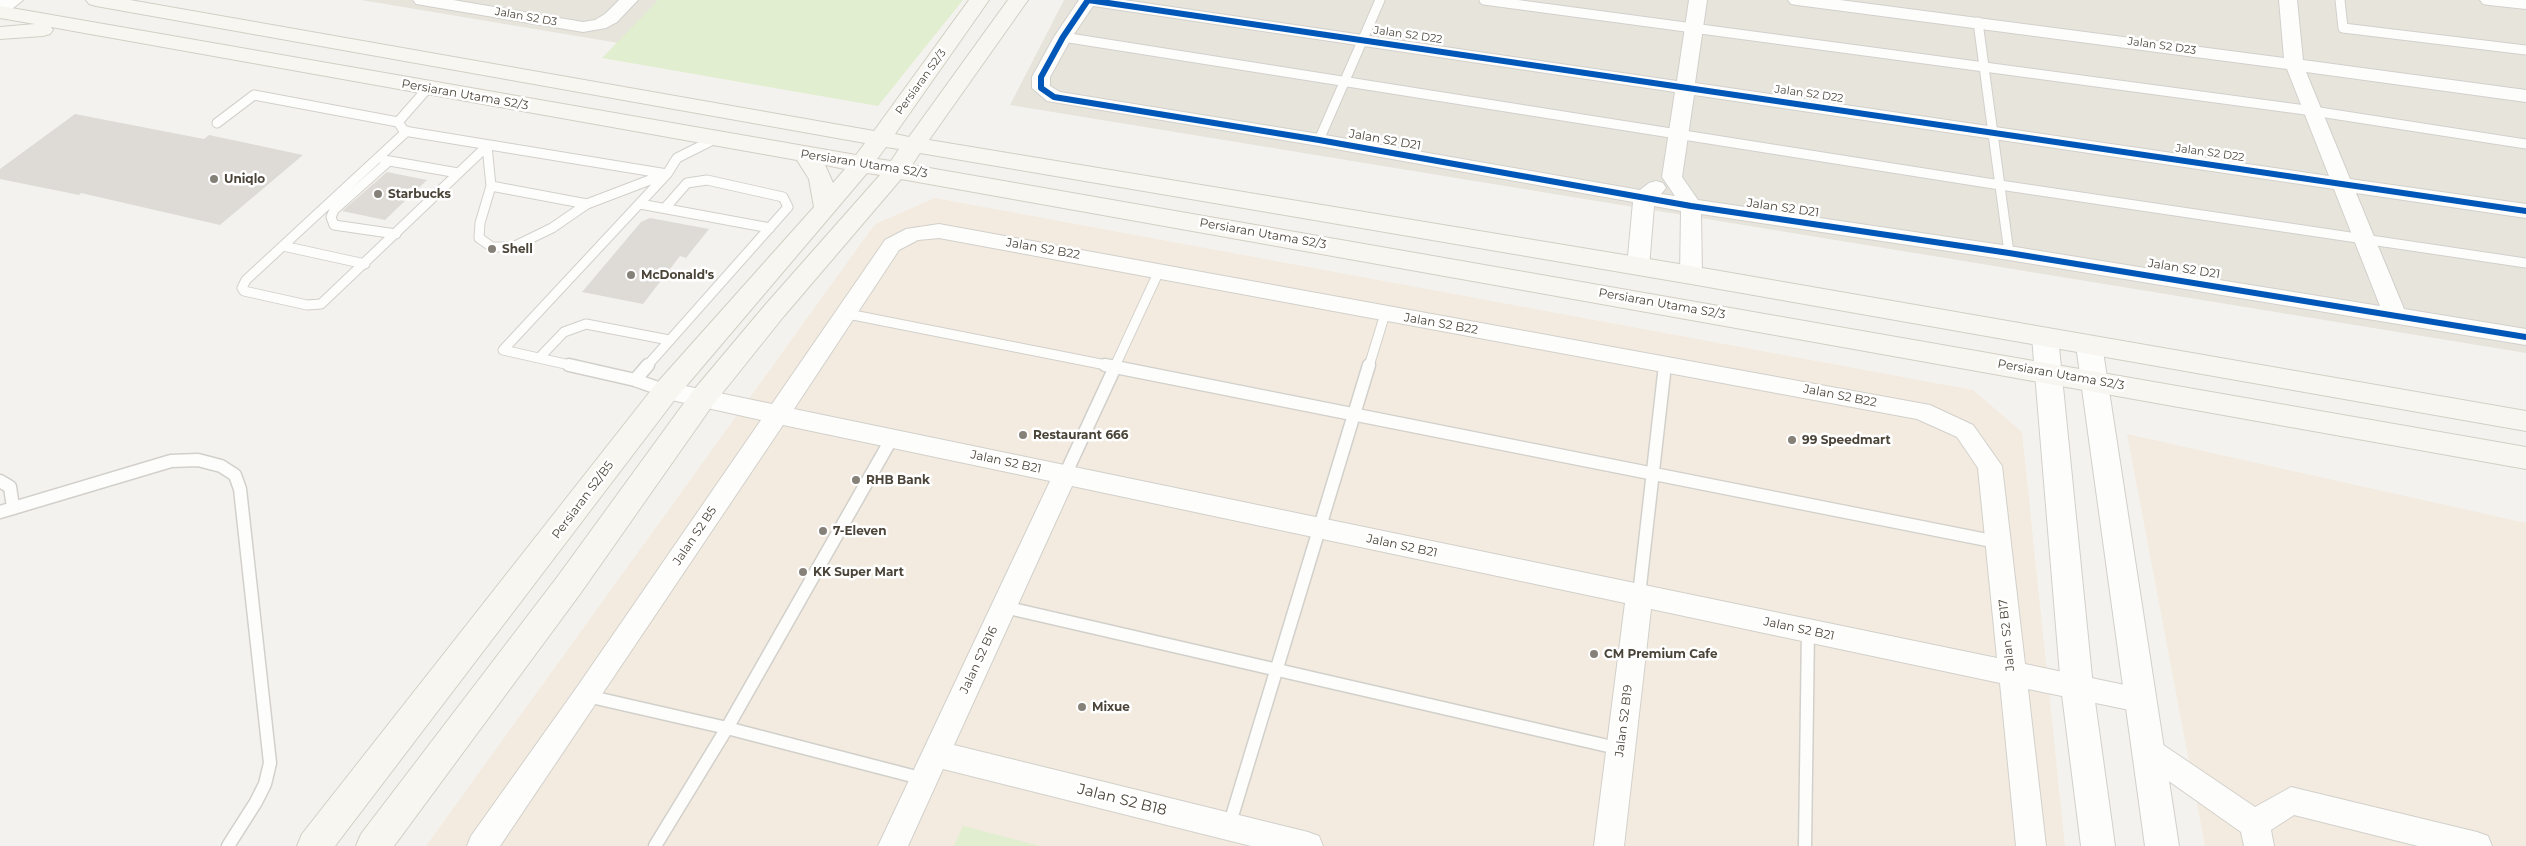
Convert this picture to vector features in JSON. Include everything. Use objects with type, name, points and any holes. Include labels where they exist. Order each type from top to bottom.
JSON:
[{"type":"main road","points":[[96,0],[880,139],[1691,275],[2526,421]]},
{"type":"main road","name":"Persiaran S2/3","points":[[862,164],[979,0]]},
{"type":"main road","points":[[374,846],[569,585],[702,399],[774,310],[897,170],[1018,0]]},
{"type":"main road","name":"Persiaran Utama S2/3","points":[[0,10],[427,89],[943,177],[2526,458]]},
{"type":"main road","points":[[0,33],[24,30],[92,28]]},
{"type":"main road","points":[[804,154],[815,167],[821,179],[826,208]]},
{"type":"main road","name":"Persiaran S2/B5","points":[[314,846],[666,391],[826,208],[862,164]]},
{"type":"main road","points":[[870,203],[908,183],[943,177]]},
{"type":"street","points":[[0,10],[13,0]]},
{"type":"street","name":"Jalan S2 D3","points":[[422,0],[583,27],[600,24],[611,18],[629,0]]},
{"type":"street","points":[[1064,37],[1088,0]]},
{"type":"street","name":"Jalan S2 D22","points":[[1088,0],[2526,210]]},
{"type":"street","points":[[1691,275],[1691,206],[1672,177],[1698,0]]},
{"type":"street","name":"Jalan S2 D23","points":[[1797,0],[1978,22],[2526,96]]},
{"type":"street","points":[[2286,0],[2294,64],[2395,314]]},
{"type":"street","points":[[2489,0],[2526,4]]},
{"type":"street","name":"Jalan S2 D21","points":[[1064,37],[1041,77],[1041,88],[1054,97],[1319,140],[1691,206],[2009,253],[2395,314],[2526,337]]},
{"type":"street","points":[[1638,266],[1644,198],[1672,177]]},
{"type":"street","name":"Jalan S2 B22","points":[[913,234],[939,231],[1922,411],[1965,431]]},
{"type":"street","name":"Jalan S2 B5","points":[[482,846],[587,696],[777,414],[848,314],[892,245],[913,234]]},
{"type":"street","points":[[2045,337],[2077,687],[2098,846]]},
{"type":"street","points":[[2089,345],[2146,749],[2162,846]]},
{"type":"street","name":"Jalan S2 B21","points":[[666,391],[2139,700]]},
{"type":"street","name":"Jalan S2 B17","points":[[1965,431],[1990,466],[2030,846]]},
{"type":"street","name":"Jalan S2 B16","points":[[893,846],[1065,475]]},
{"type":"street","name":"Jalan S2 B19","points":[[1609,846],[1639,595]]},
{"type":"street","points":[[2146,749],[2257,835],[2291,802],[2477,846]]},
{"type":"street","name":"Jalan S2 B18","points":[[930,766],[1229,826],[1308,846]]},
{"type":"lane","points":[[1319,140],[1380,0]]},
{"type":"lane","points":[[1484,0],[2313,111],[2526,144]]},
{"type":"lane","points":[[2340,0],[2343,28],[2526,50]]},
{"type":"lane","points":[[1978,22],[2009,253]]},
{"type":"lane","points":[[1064,37],[2000,185],[2526,263]]},
{"type":"lane","points":[[398,122],[427,89]]},
{"type":"lane","points":[[217,123],[254,95],[398,122],[405,131],[487,146],[667,174]]},
{"type":"lane","points":[[405,131],[246,280],[242,288],[244,291],[307,305],[321,304],[487,146]]},
{"type":"lane","points":[[666,391],[635,380],[504,350],[640,204],[667,174],[677,158],[715,139]]},
{"type":"lane","points":[[487,146],[491,186],[480,223],[479,238],[492,247],[513,247],[552,228],[587,204],[667,174]]},
{"type":"lane","points":[[377,159],[458,173]]},
{"type":"lane","points":[[390,162],[334,210],[331,217],[334,225],[396,234]]},
{"type":"lane","points":[[635,380],[788,207],[783,197],[707,180],[687,183],[665,208]]},
{"type":"lane","points":[[491,186],[587,204]]},
{"type":"lane","points":[[640,204],[770,228]]},
{"type":"lane","points":[[283,246],[365,264]]},
{"type":"lane","points":[[1065,475],[1159,270]]},
{"type":"lane","points":[[848,314],[1997,542]]},
{"type":"lane","points":[[1229,826],[1385,314]]},
{"type":"lane","points":[[539,358],[564,332],[573,326],[586,324],[669,340]]},
{"type":"lane","points":[[1639,595],[1665,363]]},
{"type":"lane","points":[[655,846],[727,728],[892,438]]},
{"type":"lane","points":[[0,512],[171,461],[198,460],[221,466],[235,475],[240,489],[270,764],[265,784],[256,802],[228,846]]},
{"type":"lane","points":[[0,481],[5,482],[10,488],[13,507]]},
{"type":"lane","points":[[1004,607],[1276,668],[1621,749]]},
{"type":"lane","points":[[1805,846],[1808,630]]},
{"type":"lane","points":[[587,696],[727,728],[930,766]]},
{"type":"shaded area","points":[[361,0],[926,0],[858,83]]},
{"type":"shaded area","points":[[1064,0],[2526,0],[2526,353],[1010,105]]},
{"type":"shaded area","points":[[935,198],[1973,390],[2022,432],[2065,846],[426,846],[875,224]]},
{"type":"shaded area","points":[[2127,434],[2526,523],[2526,846],[2205,846]]},
{"type":"green space","points":[[658,0],[963,0],[878,106],[602,58]]},
{"type":"green space","points":[[963,826],[1040,846],[954,846]]},
{"type":"building","points":[[75,114],[204,139],[209,135],[303,155],[220,225],[81,193],[79,195],[0,179],[0,169]]},
{"type":"building","name":"Starbucks","points":[[387,172],[427,180],[385,220],[342,211]]},
{"type":"building","name":"McDonald's","points":[[650,218],[709,229],[686,258],[680,256],[643,304],[582,292],[641,222]]},
{"type":"cycle path","points":[[2526,211],[1088,0],[1063,37],[1041,77],[1041,88],[1054,97],[1319,140],[1691,206],[2009,253],[2526,337]]},
{"type":"place","name":"Uniqlo","points":[[214,179]]},
{"type":"place","name":"Starbucks","points":[[378,194]]},
{"type":"place","name":"Shell","points":[[492,249]]},
{"type":"place","name":"McDonald's","points":[[631,275]]},
{"type":"place","name":"Restaurant 666","points":[[1023,435]]},
{"type":"place","name":"99 Speedmart","points":[[1792,440]]},
{"type":"place","name":"RHB Bank","points":[[856,480]]},
{"type":"place","name":"7-Eleven","points":[[823,531]]},
{"type":"place","name":"KK Super Mart","points":[[803,572]]},
{"type":"place","name":"CM Premium Cafe","points":[[1594,654]]},
{"type":"place","name":"Mixue","points":[[1082,707]]}]
